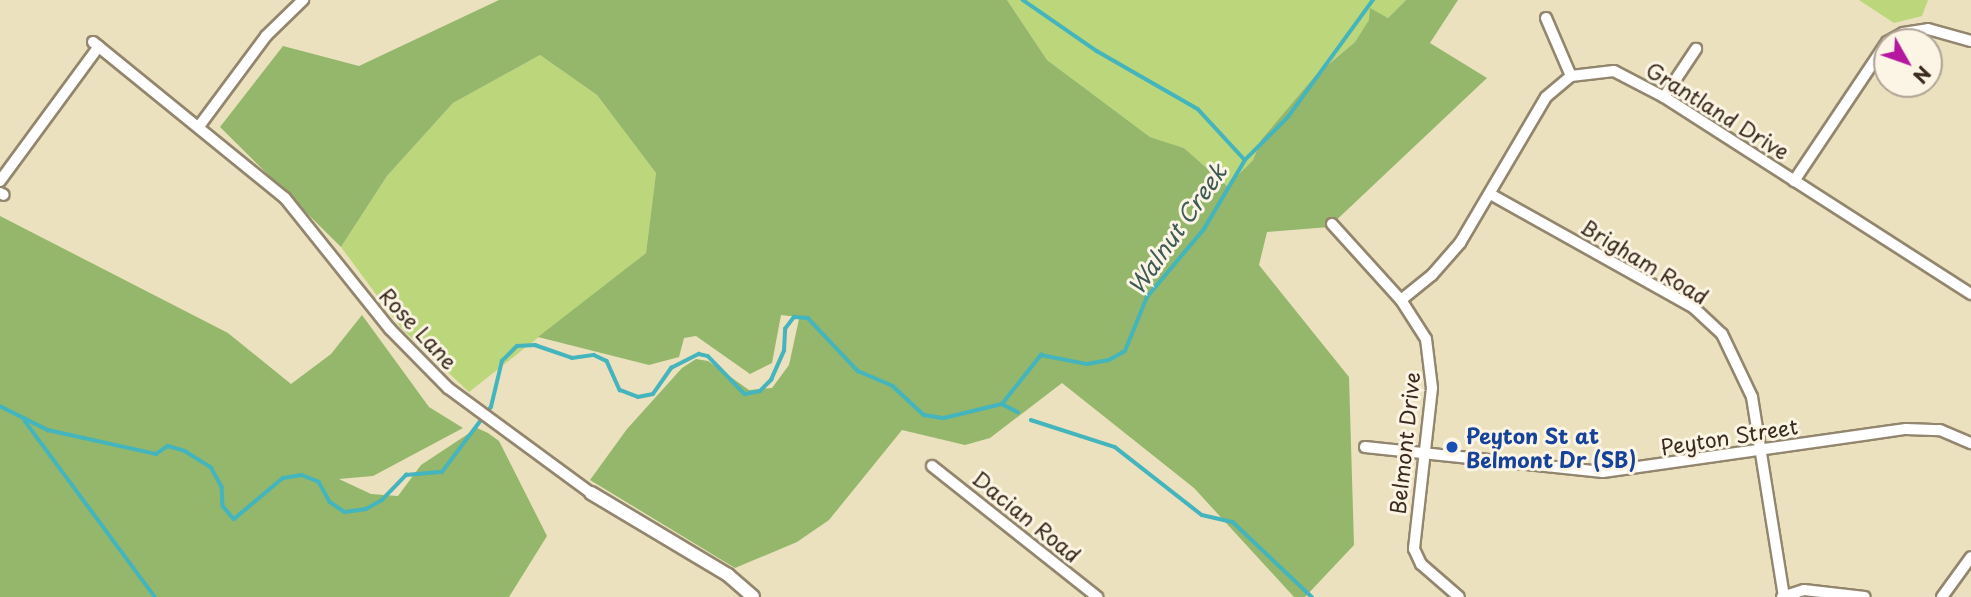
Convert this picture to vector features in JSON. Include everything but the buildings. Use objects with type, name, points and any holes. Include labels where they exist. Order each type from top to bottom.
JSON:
[{"type":"street","points":[[200,125],[265,36],[303,0]]},
{"type":"street","points":[[1401,300],[1432,275],[1460,243],[1492,195],[1546,97],[1571,76],[1546,18]]},
{"type":"street","points":[[1943,33],[1971,41]]},
{"type":"street","name":"Rose Lane","points":[[0,181],[96,44],[200,125],[285,198],[410,353],[470,405],[592,493],[728,575],[753,597]]},
{"type":"street","points":[[1664,97],[1696,49]]},
{"type":"street","points":[[1794,181],[1873,63]]},
{"type":"street","name":"Grantland Drive","points":[[1571,76],[1614,71],[1664,97],[1971,294]]},
{"type":"street","name":"Brigham Road","points":[[1492,195],[1694,308],[1722,334],[1752,397],[1783,596]]},
{"type":"street","name":"Belmont Drive","points":[[1332,224],[1401,300],[1426,339],[1432,360],[1414,549],[1421,565],[1459,597]]},
{"type":"street","name":"Peyton Street","points":[[1365,447],[1603,472],[1906,429],[1940,430],[1971,443]]},
{"type":"street","name":"Dacian Road","points":[[932,466],[1097,597]]},
{"type":"street","points":[[1942,597],[1971,557]]},
{"type":"street","points":[[1783,596],[1804,590],[1865,597]]},
{"type":"green space","points":[[499,0],[1007,0],[1047,60],[1150,137],[1184,148],[1227,186],[1253,160],[1261,140],[1315,76],[1355,42],[1369,20],[1370,8],[1388,18],[1406,0],[1458,0],[1430,43],[1487,78],[1329,227],[1267,232],[1259,265],[1349,377],[1354,545],[1305,597],[1294,597],[1194,488],[1062,383],[990,438],[965,445],[902,430],[829,520],[797,542],[735,568],[590,480],[627,429],[682,368],[696,359],[708,361],[749,390],[772,388],[789,365],[799,319],[807,318],[781,315],[772,363],[750,374],[696,336],[684,338],[679,357],[649,365],[538,337],[646,253],[656,173],[597,95],[540,55],[453,103],[387,176],[341,247],[220,127],[283,46],[359,66]]},
{"type":"green space","points":[[1007,0],[1406,0],[1388,18],[1370,9],[1370,20],[1355,42],[1315,76],[1261,140],[1253,160],[1227,186],[1184,148],[1150,137],[1047,60]]},
{"type":"green space","points":[[1859,0],[1928,0],[1922,16],[1894,23]]},
{"type":"green space","points":[[540,55],[597,95],[656,173],[646,253],[469,392],[401,328],[341,247],[387,176],[453,103]]},
{"type":"green space","points":[[0,216],[228,333],[291,384],[331,354],[362,315],[429,407],[463,428],[373,476],[339,479],[371,494],[398,496],[421,465],[477,428],[488,433],[499,441],[547,536],[509,597],[0,597]]},
{"type":"waterway","points":[[1023,0],[1097,51],[1198,109],[1245,160]]},
{"type":"waterway","name":"Walnut Creek","points":[[0,406],[48,430],[156,454],[168,446],[185,451],[211,467],[222,487],[223,506],[234,519],[283,478],[302,475],[319,482],[330,502],[345,512],[366,509],[382,500],[406,475],[442,472],[491,407],[502,361],[517,346],[535,345],[572,358],[594,355],[607,361],[620,390],[638,397],[653,394],[671,368],[699,354],[708,356],[745,394],[760,391],[771,380],[784,351],[785,329],[794,317],[808,318],[858,371],[893,386],[924,415],[944,418],[1002,404],[1041,355],[1087,364],[1109,360],[1125,351],[1147,297],[1204,229],[1245,160],[1288,117],[1373,0]]},
{"type":"waterway","points":[[1002,404],[1018,412]]},
{"type":"waterway","points":[[1031,420],[1115,447],[1202,515],[1233,522],[1312,597]]},
{"type":"waterway","points":[[25,421],[155,597]]},
{"type":"place","name":"Peyton St at Belmont Dr (SB)","points":[[1452,447]]}]
